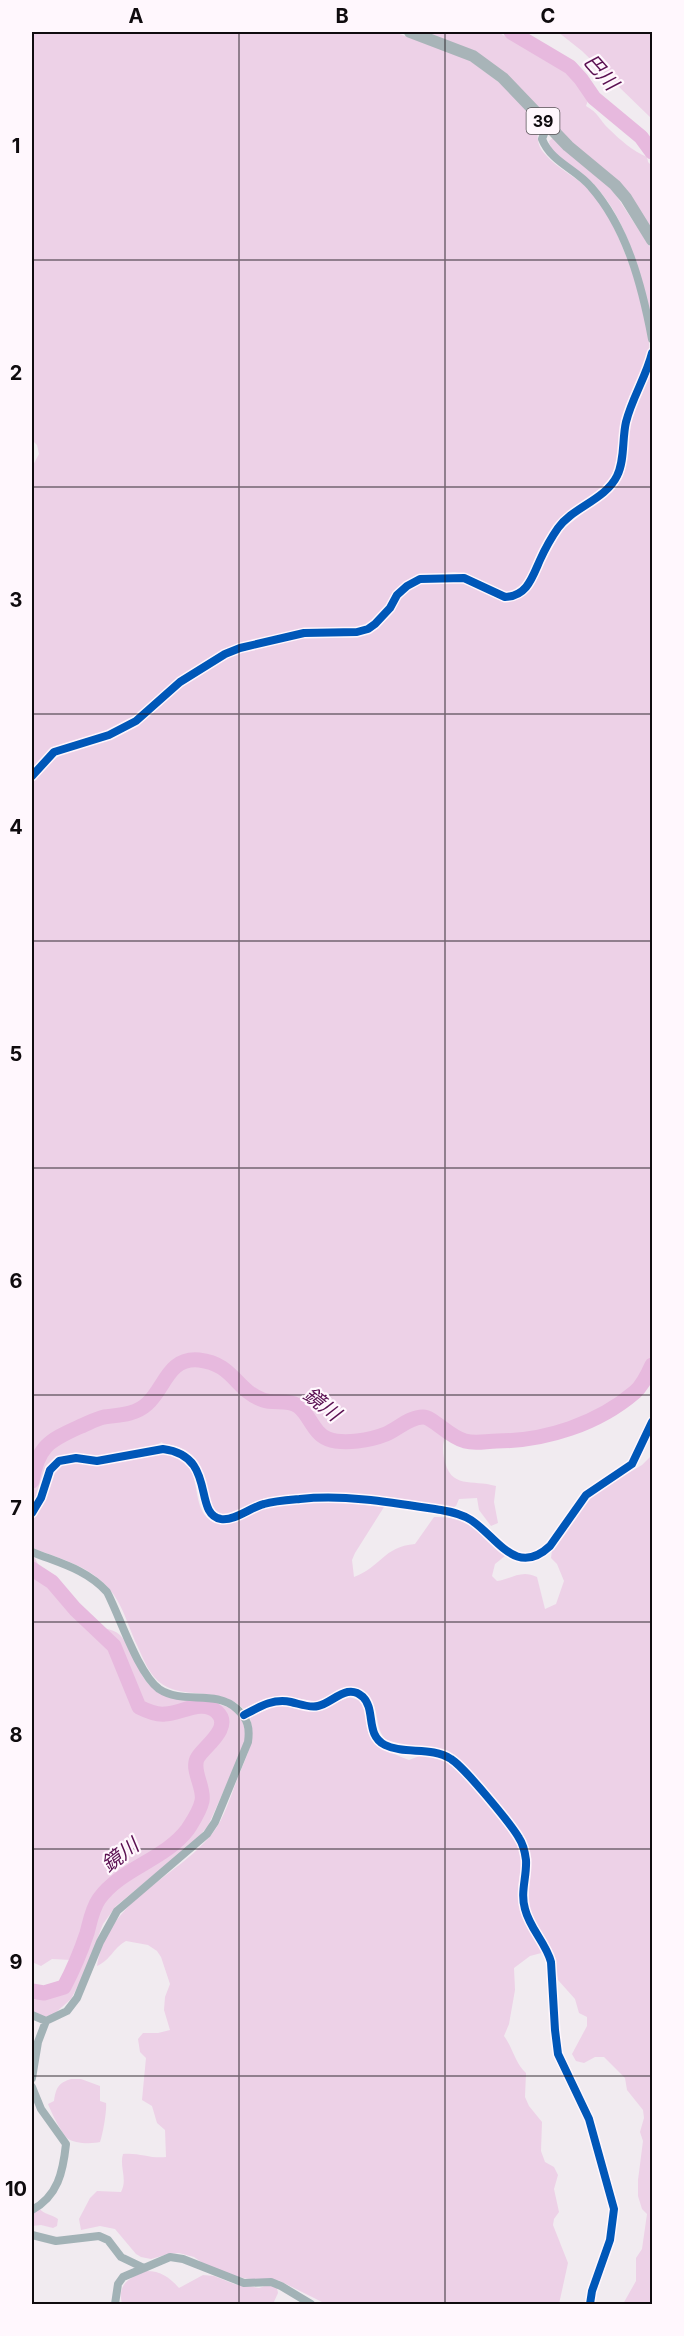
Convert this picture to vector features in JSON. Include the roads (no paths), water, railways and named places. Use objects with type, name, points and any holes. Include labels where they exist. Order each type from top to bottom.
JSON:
[{"type":"main road","name":"39","points":[[410,32],[473,56],[503,78],[548,126],[615,185],[652,240]]},
{"type":"street","points":[[548,126],[542,139],[546,149],[588,184],[604,203],[613,219],[632,260],[652,339]]},
{"type":"street","points":[[32,776],[54,752],[109,735],[136,721],[180,682],[225,654],[240,648],[304,633],[357,632],[368,629],[383,616],[406,586],[420,579],[464,578],[505,597],[512,597],[523,591],[531,582],[540,559],[560,525],[616,479],[620,469],[626,422],[652,353]]},
{"type":"street","points":[[32,1513],[41,1498],[50,1470],[59,1461],[76,1458],[97,1461],[163,1449],[192,1461],[198,1470],[208,1510],[220,1519],[232,1517],[264,1504],[303,1499],[348,1499],[401,1504],[462,1515],[483,1529],[511,1556],[525,1558],[543,1553],[586,1495],[632,1464],[652,1422]]},
{"type":"street","points":[[32,1552],[81,1571],[99,1583],[107,1592],[148,1678],[160,1689],[176,1695],[221,1699],[244,1715],[249,1732],[248,1742],[215,1822],[199,1842],[117,1911],[100,1942],[77,1998],[67,2011],[46,2021],[32,2050]]},
{"type":"street","points":[[244,1715],[262,1705],[278,1701],[317,1707],[344,1692],[359,1694],[368,1705],[373,1732],[377,1739],[392,1748],[431,1752],[450,1758],[463,1769],[520,1839],[526,1859],[523,1898],[525,1908],[528,1918],[549,1952],[551,1962],[558,2054],[589,2119],[614,2209],[610,2240],[592,2291],[590,2304]]},
{"type":"street","points":[[32,2016],[46,2021]]},
{"type":"street","points":[[32,2078],[38,2042],[46,2021]]},
{"type":"street","points":[[32,2087],[41,2109],[66,2144],[55,2191],[41,2205],[32,2210]]},
{"type":"street","points":[[32,2235],[56,2241],[99,2236],[111,2243],[121,2257],[144,2268]]},
{"type":"street","points":[[115,2304],[118,2284],[123,2277],[170,2257],[183,2259],[244,2283],[271,2282],[311,2304]]},
{"type":"waterway","name":"巴川","points":[[511,32],[570,67],[594,98],[641,137],[652,152]]},
{"type":"waterway","name":"鏡川","points":[[32,1481],[41,1453],[52,1441],[97,1419],[127,1414],[142,1408],[174,1368],[189,1360],[211,1362],[227,1372],[254,1396],[263,1400],[298,1406],[323,1436],[342,1442],[380,1436],[413,1419],[423,1417],[432,1420],[459,1439],[469,1442],[515,1440],[552,1434],[588,1422],[620,1403],[635,1392],[652,1365]]},
{"type":"waterway","name":"鏡川","points":[[32,1569],[52,1582],[75,1609],[114,1646],[139,1707],[162,1714],[205,1706],[217,1712],[222,1724],[216,1736],[196,1762],[202,1801],[188,1829],[167,1849],[119,1879],[99,1899],[64,1987],[44,1993],[32,1991]]}]
